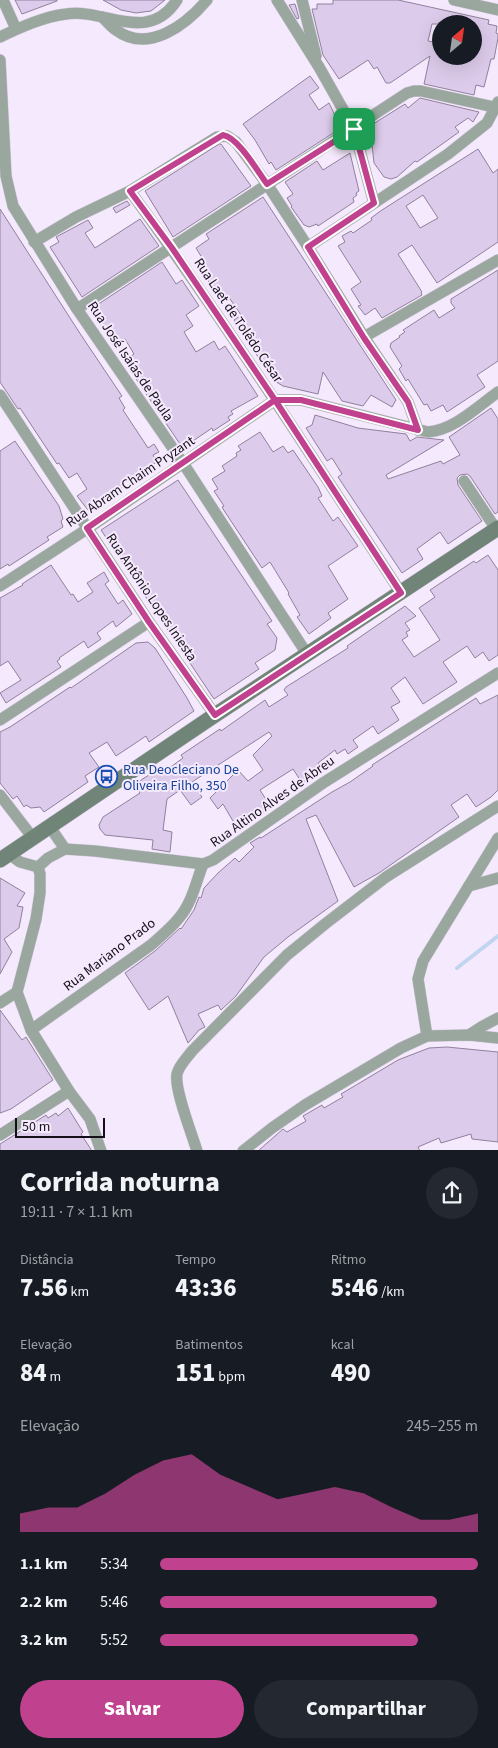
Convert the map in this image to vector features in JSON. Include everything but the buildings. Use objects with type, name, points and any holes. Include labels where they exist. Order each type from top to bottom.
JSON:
[{"type":"street","points":[[3,0],[16,29]]},
{"type":"street","points":[[0,37],[43,19],[67,13],[87,14],[136,24],[147,23],[160,17],[172,7],[176,0]]},
{"type":"street","points":[[102,17],[116,31],[128,37],[143,40],[157,37],[173,30],[198,10],[207,0]]},
{"type":"street","points":[[277,0],[319,67],[354,129],[374,203]]},
{"type":"street","points":[[302,0],[319,67]]},
{"type":"street","points":[[454,0],[498,10]]},
{"type":"street","name":"Rua José Isaías de Paula","points":[[0,60],[6,176],[13,206],[77,309],[183,463],[307,654]]},
{"type":"street","points":[[77,309],[382,109],[414,91],[497,105],[487,123],[464,142],[308,247]]},
{"type":"street","points":[[34,242],[76,217],[130,191],[223,135],[227,136],[236,142],[267,184],[308,247],[364,338],[408,402],[418,430]]},
{"type":"street","name":"Rua Laet de Tolêdo César","points":[[130,191],[172,248],[275,400],[401,593]]},
{"type":"street","points":[[364,338],[498,260]]},
{"type":"street","points":[[275,400],[301,400],[428,432],[452,425],[498,392]]},
{"type":"street","name":"Rua Antônio Lopes Iniesta","points":[[0,394],[149,622],[215,715]]},
{"type":"street","name":"Rua Abram Chaim Pryzant","points":[[0,586],[275,400]]},
{"type":"street","points":[[5,857],[497,528],[464,481]]},
{"type":"street","points":[[0,720],[149,622]]},
{"type":"street","name":"Rua Altino Alves de Abreu","points":[[65,849],[203,864],[213,860],[323,783],[498,673]]},
{"type":"street","points":[[0,795],[33,838]]},
{"type":"street","points":[[197,1150],[178,1089],[177,1074],[183,1062],[192,1051],[287,955],[325,924],[386,877],[498,806]]},
{"type":"street","points":[[38,867],[48,858],[65,849],[50,827]]},
{"type":"street","points":[[427,1036],[418,979],[420,970],[498,838]]},
{"type":"street","points":[[5,857],[38,867]]},
{"type":"street","name":"Rua Mariano Prado","points":[[31,1030],[151,945],[180,918],[188,904],[203,864]]},
{"type":"street","points":[[38,867],[40,893],[36,918],[17,992],[31,1030],[69,1091],[90,1119],[101,1150]]},
{"type":"street","points":[[469,886],[498,878]]},
{"type":"street","points":[[0,1003],[17,992]]},
{"type":"street","points":[[469,1035],[498,1018]]},
{"type":"street","points":[[243,1150],[304,1105],[401,1048],[427,1036],[469,1035],[498,1038]]},
{"type":"street","points":[[0,1135],[69,1091]]},
{"type":"waterway","points":[[457,968],[498,936]]},
{"type":"place","name":"Rua Deocleciano De Oliveira Filho, 350","points":[[107,777]]},
{"type":"route","points":[[354,129],[267,184],[236,142],[223,135],[130,191],[172,248],[275,400],[87,528],[149,622],[215,715],[401,593],[275,400],[301,400],[418,430],[414,414],[408,402],[364,338],[308,247],[374,203],[354,129]]}]
